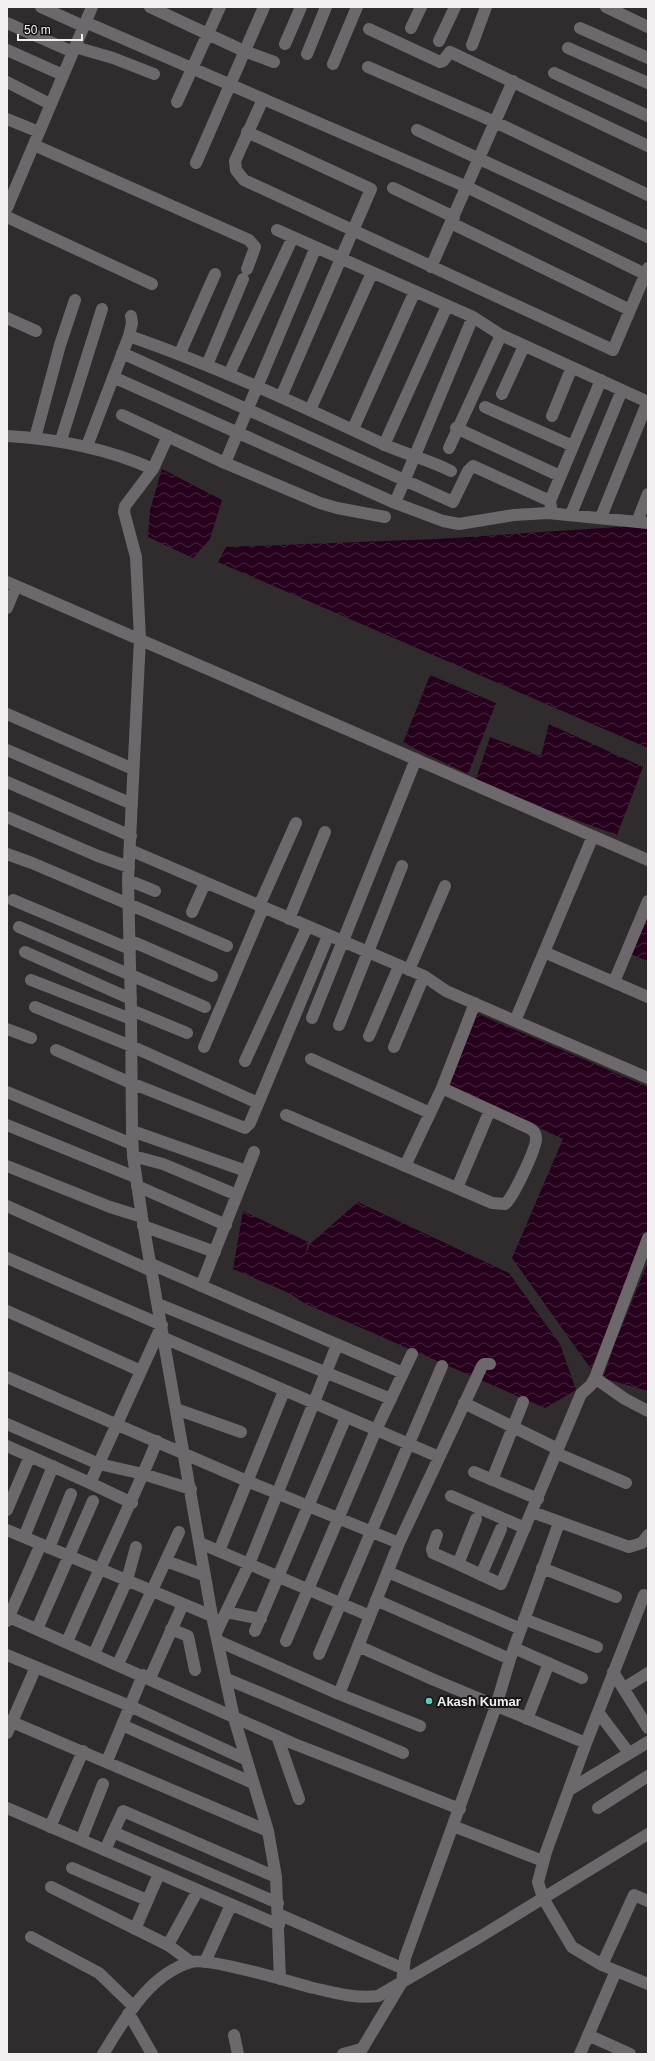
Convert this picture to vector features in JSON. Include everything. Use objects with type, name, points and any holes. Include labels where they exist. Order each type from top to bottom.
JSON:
[{"type":"street","points":[[41,7],[193,69],[229,85],[263,99],[467,187],[647,271],[613,350],[244,180],[236,170],[235,161],[263,99]]},
{"type":"street","points":[[7,208],[10,192],[34,145],[62,75],[92,7]]},
{"type":"street","points":[[150,7],[244,51],[274,62]]},
{"type":"street","points":[[177,102],[220,7]]},
{"type":"street","points":[[196,163],[264,7]]},
{"type":"street","points":[[285,44],[302,7]]},
{"type":"street","points":[[306,54],[326,7]]},
{"type":"street","points":[[333,64],[357,7]]},
{"type":"street","points":[[411,28],[421,7]]},
{"type":"street","points":[[440,41],[455,7]]},
{"type":"street","points":[[472,45],[486,7]]},
{"type":"street","points":[[606,7],[648,27]]},
{"type":"street","points":[[7,23],[74,50],[113,58],[154,74]]},
{"type":"street","points":[[580,28],[648,58]]},
{"type":"street","points":[[369,29],[440,62],[443,61],[450,52],[648,146]]},
{"type":"street","points":[[568,48],[648,83]]},
{"type":"street","points":[[7,50],[62,75]]},
{"type":"street","points":[[368,67],[495,122],[648,195]]},
{"type":"street","points":[[554,73],[648,116]]},
{"type":"street","points":[[7,82],[50,104]]},
{"type":"street","points":[[431,267],[513,82]]},
{"type":"street","points":[[7,119],[39,132]]},
{"type":"street","points":[[417,130],[648,237]]},
{"type":"street","points":[[248,132],[371,189],[281,397]]},
{"type":"street","points":[[34,145],[249,240],[255,247],[207,365]]},
{"type":"street","points":[[393,188],[452,220],[630,310]]},
{"type":"street","points":[[7,217],[152,284]]},
{"type":"street","points":[[277,230],[473,317],[501,335],[648,401],[601,517]]},
{"type":"street","points":[[229,374],[293,237]]},
{"type":"street","points":[[225,463],[316,247]]},
{"type":"street","points":[[310,410],[372,273]]},
{"type":"street","points":[[180,353],[215,274]]},
{"type":"street","points":[[353,429],[415,292]]},
{"type":"street","points":[[35,438],[60,346],[75,300]]},
{"type":"street","points":[[384,444],[447,306]]},
{"type":"street","points":[[61,440],[102,309]]},
{"type":"street","points":[[87,446],[129,336],[132,323],[131,316]]},
{"type":"street","points":[[395,503],[473,317]]},
{"type":"street","points":[[7,318],[36,331]]},
{"type":"street","points":[[448,448],[456,428],[501,335]]},
{"type":"street","points":[[129,336],[180,353],[258,386],[384,444],[451,471]]},
{"type":"street","points":[[502,394],[524,346]]},
{"type":"street","points":[[122,353],[453,502],[470,467],[473,466],[550,501]]},
{"type":"street","points":[[552,416],[572,367]]},
{"type":"street","points":[[113,377],[395,503],[444,521],[459,524],[514,515],[552,513],[642,522],[648,494]]},
{"type":"street","points":[[552,513],[550,501],[601,380]]},
{"type":"street","points":[[571,514],[622,390]]},
{"type":"street","points":[[485,407],[573,446]]},
{"type":"street","points":[[122,415],[225,463],[326,505],[344,510],[385,517]]},
{"type":"street","points":[[456,428],[560,476]]},
{"type":"street","points":[[7,436],[61,440],[122,456],[153,469]]},
{"type":"street","points":[[168,436],[153,469],[125,506],[124,512],[136,557],[140,639],[128,880],[132,1150],[142,1221],[152,1268],[212,1616],[227,1679],[234,1718],[268,1832],[276,1877],[280,1979]]},
{"type":"street","points":[[7,608],[12,584],[648,860]]},
{"type":"street","points":[[7,714],[133,769]]},
{"type":"street","points":[[7,750],[132,804]]},
{"type":"street","points":[[312,1018],[416,759]]},
{"type":"street","points":[[7,782],[131,836]]},
{"type":"street","points":[[7,817],[98,856],[129,867]]},
{"type":"street","points":[[204,1047],[296,823]]},
{"type":"street","points":[[289,919],[325,832]]},
{"type":"street","points":[[515,1021],[593,836]]},
{"type":"street","points":[[130,850],[343,943],[424,976],[446,991],[648,1078]]},
{"type":"street","points":[[7,854],[227,946]]},
{"type":"street","points":[[339,1025],[402,866]]},
{"type":"street","points":[[128,880],[155,891]]},
{"type":"street","points":[[192,912],[205,883]]},
{"type":"street","points":[[369,1036],[445,886]]},
{"type":"street","points":[[13,900],[212,976]]},
{"type":"street","points":[[614,982],[648,902]]},
{"type":"street","points":[[19,927],[130,973],[205,1007]]},
{"type":"street","points":[[245,1061],[307,927]]},
{"type":"street","points":[[56,1050],[131,1083],[245,1128],[250,1123],[328,936]]},
{"type":"street","points":[[25,952],[131,1009],[187,1033]]},
{"type":"street","points":[[544,952],[648,996]]},
{"type":"street","points":[[394,1047],[424,976]]},
{"type":"street","points":[[31,980],[131,1009]]},
{"type":"street","points":[[405,1166],[442,1088],[475,1004]]},
{"type":"street","points":[[35,1008],[131,1046],[258,1103]]},
{"type":"street","points":[[7,1029],[30,1038]]},
{"type":"street","points":[[311,1059],[430,1113]]},
{"type":"street","points":[[286,1115],[492,1203],[505,1204],[513,1194],[533,1150],[536,1138],[533,1131],[442,1088]]},
{"type":"street","points":[[7,1092],[162,1164],[237,1195]]},
{"type":"street","points":[[457,1188],[490,1110]]},
{"type":"street","points":[[7,1125],[136,1182],[226,1225]]},
{"type":"street","points":[[132,1131],[246,1171]]},
{"type":"street","points":[[201,1286],[254,1152]]},
{"type":"street","points":[[7,1166],[110,1207],[215,1252]]},
{"type":"street","points":[[7,1206],[152,1268],[201,1286],[403,1373]]},
{"type":"street","points":[[437,1535],[432,1549],[434,1553],[501,1584],[502,1583],[581,1394],[593,1382],[648,1238]]},
{"type":"street","points":[[7,1258],[162,1325]]},
{"type":"street","points":[[158,1304],[391,1399]]},
{"type":"street","points":[[7,1311],[141,1371]]},
{"type":"street","points":[[90,1483],[116,1423],[162,1325]]},
{"type":"street","points":[[164,1338],[439,1457]]},
{"type":"street","points":[[217,1637],[226,1612],[249,1564],[315,1404],[337,1345]]},
{"type":"street","points":[[286,1641],[376,1430],[412,1354]]},
{"type":"street","points":[[339,1694],[399,1543],[482,1366],[484,1364],[490,1364]]},
{"type":"street","points":[[319,1654],[442,1366]]},
{"type":"street","points":[[7,1377],[184,1452],[247,1481],[399,1543]]},
{"type":"street","points":[[593,1382],[648,1412]]},
{"type":"street","points":[[219,1551],[284,1391]]},
{"type":"street","points":[[492,1480],[524,1402]]},
{"type":"street","points":[[464,1403],[557,1451],[626,1483]]},
{"type":"street","points":[[176,1409],[241,1432]]},
{"type":"street","points":[[255,1631],[280,1577],[346,1417]]},
{"type":"street","points":[[7,1424],[99,1464],[143,1474],[191,1489]]},
{"type":"street","points":[[67,1642],[98,1569],[132,1503],[157,1441]]},
{"type":"street","points":[[7,1446],[132,1503]]},
{"type":"street","points":[[7,1510],[30,1456]]},
{"type":"street","points":[[24,1537],[53,1466]]},
{"type":"street","points":[[474,1472],[538,1499]]},
{"type":"street","points":[[71,1494],[8,1619],[37,1629],[118,1664],[234,1718],[460,1809]]},
{"type":"street","points":[[451,1496],[525,1528]]},
{"type":"street","points":[[37,1629],[93,1501]]},
{"type":"street","points":[[532,1512],[628,1547],[642,1543],[648,1535]]},
{"type":"street","points":[[458,1564],[476,1519]]},
{"type":"street","points":[[343,2054],[360,2052],[402,1982],[405,1958],[460,1809],[496,1706],[512,1653],[559,1523]]},
{"type":"street","points":[[481,1575],[501,1529]]},
{"type":"street","points":[[7,1531],[212,1616]]},
{"type":"street","points":[[118,1664],[179,1532]]},
{"type":"street","points":[[200,1543],[370,1616]]},
{"type":"street","points":[[94,1654],[127,1580],[136,1547]]},
{"type":"street","points":[[166,1561],[204,1575]]},
{"type":"street","points":[[542,1568],[616,1597]]},
{"type":"street","points":[[388,1572],[523,1624],[597,1647]]},
{"type":"street","points":[[644,1595],[586,1743],[543,1861],[538,1882],[543,1898],[572,1947],[602,1965],[648,1984]]},
{"type":"street","points":[[376,1600],[512,1653],[549,1663],[582,1678]]},
{"type":"street","points":[[107,1761],[130,1706],[183,1604]]},
{"type":"street","points":[[226,1612],[261,1619]]},
{"type":"street","points":[[171,1629],[188,1636],[195,1670]]},
{"type":"street","points":[[217,1637],[339,1694],[420,1726]]},
{"type":"street","points":[[358,1646],[586,1743]]},
{"type":"street","points":[[7,1655],[130,1706],[245,1759]]},
{"type":"street","points":[[527,1719],[549,1663]]},
{"type":"street","points":[[7,1733],[36,1667]]},
{"type":"street","points":[[614,1672],[624,1688],[644,1710],[648,1728]]},
{"type":"street","points":[[624,1688],[648,1673]]},
{"type":"street","points":[[227,1679],[404,1753]]},
{"type":"street","points":[[598,1712],[629,1753]]},
{"type":"street","points":[[12,1722],[107,1761],[268,1832]]},
{"type":"street","points":[[122,1725],[253,1783]]},
{"type":"street","points":[[277,1736],[299,1799]]},
{"type":"street","points":[[569,1790],[648,1742]]},
{"type":"street","points":[[50,1827],[82,1751]]},
{"type":"street","points":[[598,1808],[648,1776]]},
{"type":"street","points":[[81,1840],[103,1784]]},
{"type":"street","points":[[7,1808],[231,1905],[278,1914]]},
{"type":"street","points":[[105,1850],[123,1811],[276,1877]]},
{"type":"street","points":[[453,1826],[543,1861]]},
{"type":"street","points":[[113,1832],[278,1914],[404,1969]]},
{"type":"street","points":[[103,2054],[131,2010],[150,1986],[163,1976],[191,1962],[205,1962],[344,1995],[364,1998],[378,1996],[648,1834]]},
{"type":"street","points":[[72,1868],[148,1900]]},
{"type":"street","points":[[135,1929],[159,1874]]},
{"type":"street","points":[[51,1887],[168,1945],[191,1962]]},
{"type":"street","points":[[168,1945],[198,1890]]},
{"type":"street","points":[[602,1965],[634,1895],[648,1901]]},
{"type":"street","points":[[205,1962],[231,1905]]},
{"type":"street","points":[[31,1937],[99,1973],[131,2010],[132,2018],[152,2054]]},
{"type":"street","points":[[580,2054],[616,1971]]},
{"type":"street","points":[[234,2035],[238,2054]]},
{"type":"street","points":[[588,2035],[630,2054]]},
{"type":"water","points":[[162,469],[222,500],[210,539],[193,558],[148,537],[150,510]]},
{"type":"water","points":[[648,525],[648,748],[218,562],[226,547],[437,539]]},
{"type":"water","points":[[430,675],[496,703],[468,774],[403,743]]},
{"type":"water","points":[[549,724],[643,767],[617,835],[524,801],[476,779],[490,737],[541,756]]},
{"type":"water","points":[[648,911],[648,961],[628,953]]},
{"type":"water","points":[[476,1013],[648,1087],[648,1228],[591,1369],[512,1258],[563,1139],[442,1082]]},
{"type":"water","points":[[358,1202],[509,1273],[560,1344],[576,1390],[545,1408],[304,1303],[289,1293],[233,1269],[243,1211],[308,1242],[305,1256],[310,1244]]},
{"type":"water","points":[[648,1262],[648,1391],[603,1378],[615,1343]]},
{"type":"place","name":"Akash Kumar","points":[[429,1701]]}]
